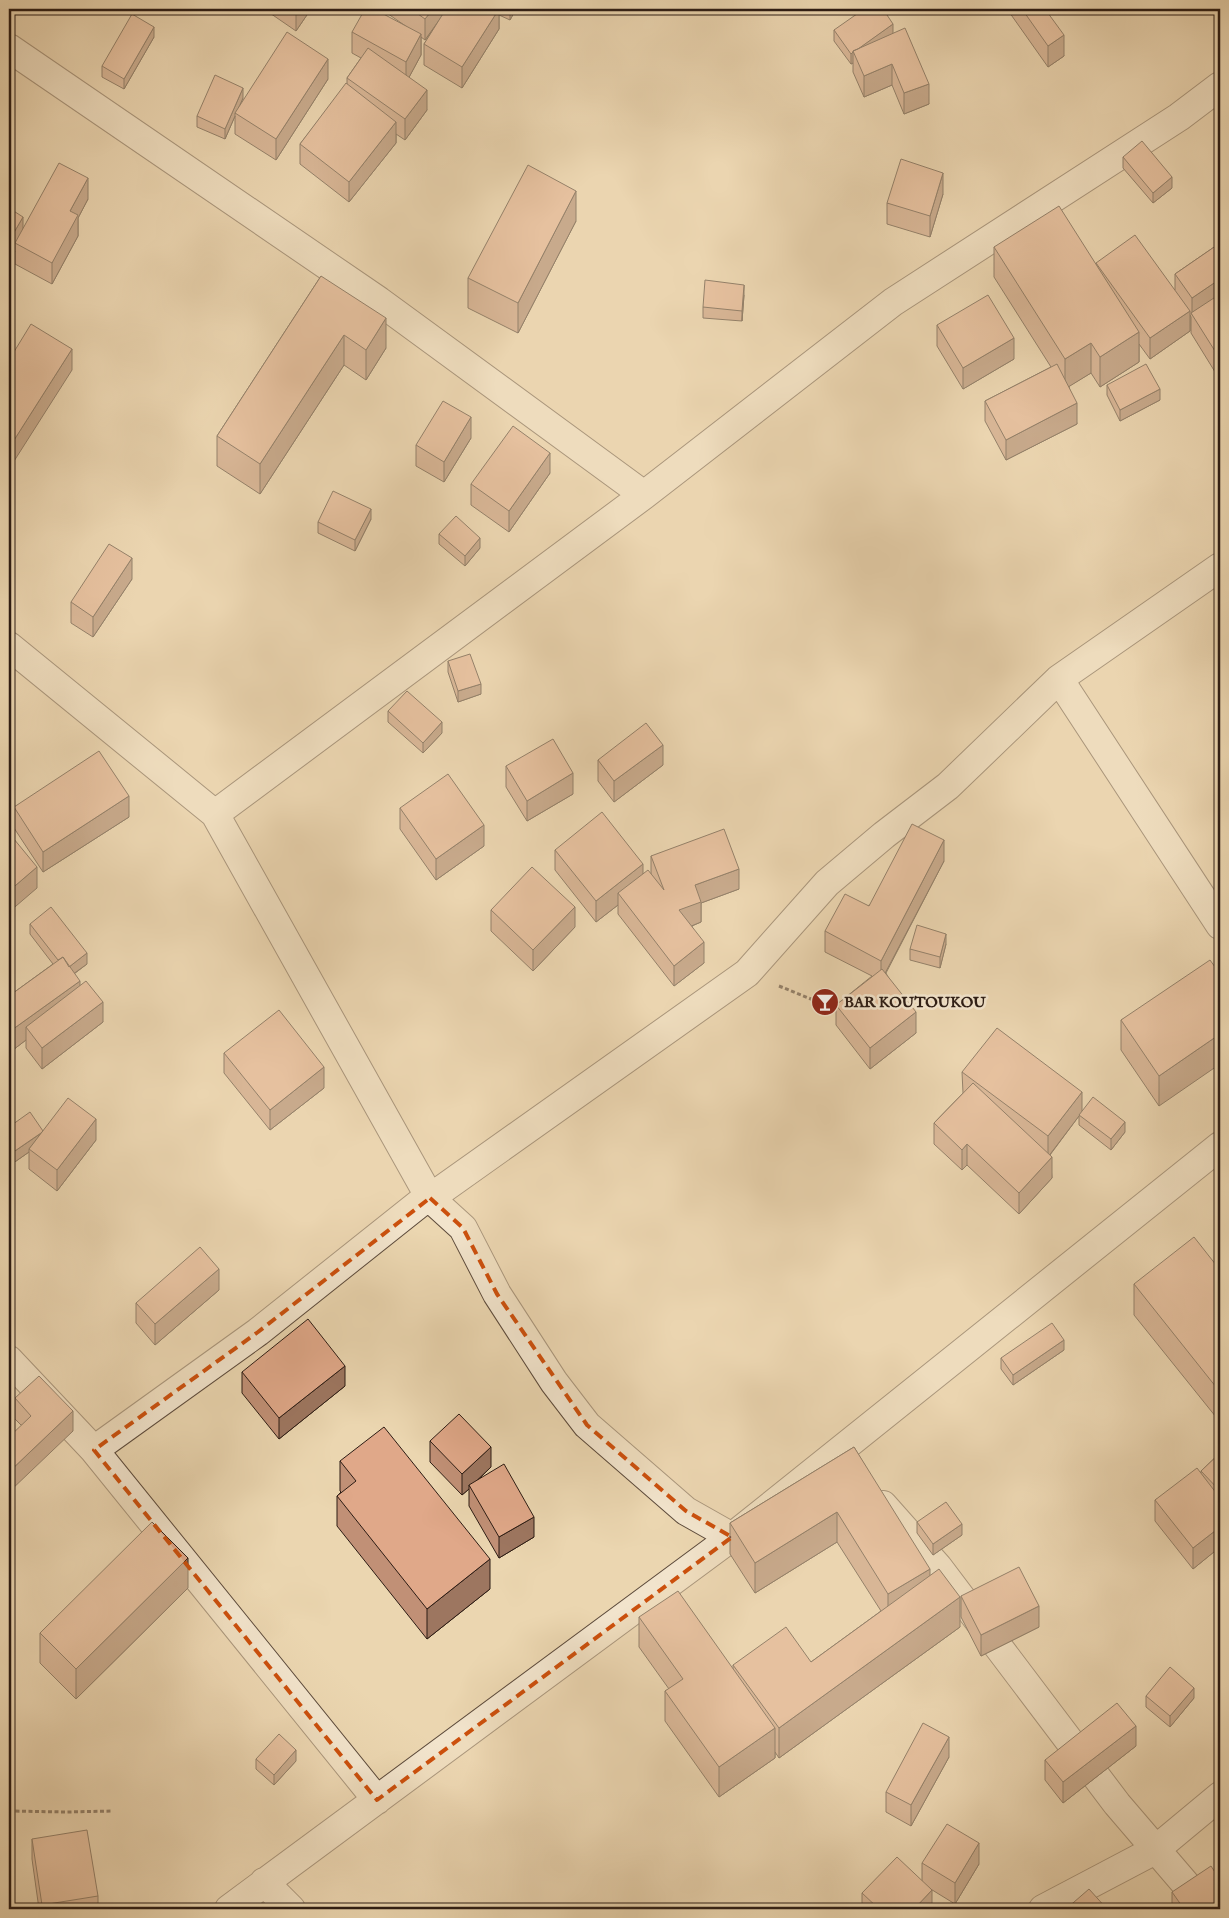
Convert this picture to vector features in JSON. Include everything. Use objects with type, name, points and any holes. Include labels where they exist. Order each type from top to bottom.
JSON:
[{"type":"street","points":[[9,48],[379,301],[644,495]]},
{"type":"street","points":[[215,814],[644,495],[893,302],[1179,117],[1220,86]]},
{"type":"street","points":[[94,1450],[258,1332],[420,1203],[430,1198],[747,972],[827,883],[884,835],[948,786],[1059,679],[1220,567]]},
{"type":"street","points":[[9,646],[215,814],[430,1198],[463,1228],[497,1294],[554,1382],[587,1425],[686,1511],[732,1537]]},
{"type":"street","points":[[1059,679],[1220,925]]},
{"type":"street","points":[[228,1909],[732,1537],[1220,1146]]},
{"type":"street","points":[[9,1360],[94,1450],[377,1800]]},
{"type":"street","points":[[836,1454],[938,1567],[1118,1804],[1155,1850],[1207,1909]]},
{"type":"street","points":[[1043,1909],[1155,1850],[1220,1796]]},
{"type":"street","points":[[264,1882],[291,1909]]},
{"type":"path","points":[[747,972],[844,1013]]},
{"type":"path","points":[[9,1811],[113,1811]]},
{"type":"highlighted area","points":[[430,1198],[463,1228],[497,1294],[587,1425],[686,1511],[732,1537],[377,1800],[94,1450],[258,1332]]},
{"type":"building","points":[[365,9],[374,9],[421,34],[406,62],[352,32]]},
{"type":"building","points":[[411,9],[433,9],[425,19]]},
{"type":"building","points":[[446,9],[499,9],[462,67],[424,44]]},
{"type":"building","points":[[864,9],[883,9],[893,24],[851,54],[834,30]]},
{"type":"building","points":[[1022,9],[1045,9],[1064,35],[1048,46]]},
{"type":"building","points":[[132,14],[154,27],[124,79],[102,66]]},
{"type":"building","points":[[905,28],[929,84],[904,93],[892,64],[864,76],[853,51]]},
{"type":"building","points":[[287,32],[328,59],[276,139],[235,113]]},
{"type":"building","points":[[368,48],[427,90],[405,119],[347,78]]},
{"type":"building","points":[[215,75],[243,88],[225,129],[197,116]]},
{"type":"building","points":[[346,83],[396,122],[349,182],[300,144]]},
{"type":"building","points":[[1142,141],[1172,177],[1153,193],[1123,157]]},
{"type":"building","points":[[901,159],[943,173],[930,216],[887,203]]},
{"type":"building","points":[[59,163],[88,178],[70,211],[78,215],[52,263],[15,243]]},
{"type":"building","points":[[528,165],[576,191],[518,303],[468,278]]},
{"type":"building","points":[[1059,206],[1139,332],[1100,357],[1091,343],[1065,359],[994,247]]},
{"type":"building","points":[[9,208],[23,217],[9,241]]},
{"type":"building","points":[[1135,235],[1190,311],[1150,338],[1096,263]]},
{"type":"building","points":[[1220,243],[1220,279],[1192,298],[1175,274]]},
{"type":"building","points":[[321,276],[386,318],[366,350],[344,335],[260,464],[217,436]]},
{"type":"building","points":[[705,280],[744,285],[742,311],[703,307]]},
{"type":"building","points":[[1220,294],[1220,359],[1191,313]]},
{"type":"building","points":[[988,295],[1014,338],[963,368],[937,325]]},
{"type":"building","points":[[31,324],[72,349],[9,448],[9,360]]},
{"type":"building","points":[[1057,364],[1077,403],[1006,440],[985,401]]},
{"type":"building","points":[[1146,364],[1160,389],[1120,410],[1107,385]]},
{"type":"building","points":[[443,401],[471,417],[444,462],[416,445]]},
{"type":"building","points":[[513,426],[550,453],[509,511],[471,484]]},
{"type":"building","points":[[333,491],[371,509],[355,540],[318,522]]},
{"type":"building","points":[[456,516],[480,538],[465,556],[439,534]]},
{"type":"building","points":[[109,544],[132,558],[93,617],[71,602]]},
{"type":"building","points":[[470,654],[481,684],[458,691],[448,661]]},
{"type":"building","points":[[407,691],[442,722],[423,743],[388,711]]},
{"type":"building","points":[[646,723],[663,745],[614,781],[598,760]]},
{"type":"building","points":[[553,739],[573,773],[527,801],[506,766]]},
{"type":"building","points":[[99,751],[129,796],[43,852],[14,807]]},
{"type":"building","points":[[448,774],[484,825],[436,859],[400,808]]},
{"type":"building","points":[[602,812],[643,864],[596,901],[555,850]]},
{"type":"building","points":[[912,824],[944,840],[881,961],[825,931],[845,894],[869,906]]},
{"type":"building","points":[[724,829],[739,869],[695,885],[701,902],[679,910],[704,942],[674,966],[618,893],[648,870],[664,890],[651,856]]},
{"type":"building","points":[[9,833],[37,867],[9,891]]},
{"type":"building","points":[[532,867],[575,907],[533,950],[491,910]]},
{"type":"building","points":[[51,907],[87,953],[69,967],[63,957],[58,960],[30,924]]},
{"type":"building","points":[[917,925],[946,934],[940,957],[910,949]]},
{"type":"building","points":[[63,957],[80,981],[9,1032],[9,996]]},
{"type":"building","points":[[1210,960],[1220,974],[1220,1034],[1159,1076],[1121,1020]]},
{"type":"building","points":[[882,969],[916,1012],[870,1048],[836,1005]]},
{"type":"building","points":[[86,981],[103,1002],[42,1048],[26,1027]]},
{"type":"building","points":[[279,1010],[324,1067],[270,1110],[224,1053]]},
{"type":"building","points":[[997,1028],[1082,1092],[1048,1136],[962,1072]]},
{"type":"building","points":[[973,1083],[1052,1157],[1019,1193],[967,1144],[962,1150],[934,1123]]},
{"type":"building","points":[[1093,1097],[1125,1122],[1111,1139],[1079,1115]]},
{"type":"building","points":[[68,1098],[96,1119],[57,1170],[29,1149]]},
{"type":"building","points":[[30,1112],[43,1131],[9,1155],[9,1127]]},
{"type":"building","points":[[1194,1237],[1220,1270],[1220,1392],[1134,1284]]},
{"type":"building","points":[[200,1247],[219,1269],[155,1324],[136,1303]]},
{"type":"building","points":[[308,1319],[345,1366],[279,1418],[242,1372]]},
{"type":"building","points":[[1052,1323],[1064,1340],[1013,1375],[1001,1358]]},
{"type":"building","points":[[39,1376],[73,1411],[9,1472],[9,1437],[31,1416],[15,1398]]},
{"type":"building","points":[[459,1414],[491,1447],[462,1474],[430,1441]]},
{"type":"building","points":[[384,1427],[490,1559],[427,1609],[337,1496],[356,1481],[340,1461]]},
{"type":"building","points":[[854,1447],[930,1569],[888,1594],[837,1512],[755,1563],[730,1523]]},
{"type":"building","points":[[1220,1453],[1220,1491],[1201,1471]]},
{"type":"building","points":[[504,1464],[534,1517],[499,1537],[469,1485]]},
{"type":"building","points":[[1197,1468],[1220,1498],[1220,1527],[1193,1548],[1155,1500]]},
{"type":"building","points":[[946,1502],[962,1524],[933,1544],[917,1522]]},
{"type":"building","points":[[152,1522],[188,1558],[76,1669],[40,1633]]},
{"type":"building","points":[[1019,1567],[1039,1606],[981,1635],[961,1596]]},
{"type":"building","points":[[939,1569],[960,1597],[779,1728],[733,1665],[786,1627],[811,1662]]},
{"type":"building","points":[[678,1591],[775,1728],[719,1767],[665,1691],[683,1679],[639,1617]]},
{"type":"building","points":[[1170,1667],[1194,1688],[1170,1716],[1146,1696]]},
{"type":"building","points":[[1117,1703],[1136,1726],[1063,1782],[1045,1760]]},
{"type":"building","points":[[923,1723],[949,1737],[911,1805],[886,1792]]},
{"type":"building","points":[[279,1734],[296,1750],[274,1775],[256,1759]]},
{"type":"building","points":[[947,1824],[979,1843],[955,1883],[922,1863]]},
{"type":"building","points":[[87,1830],[98,1896],[42,1905],[32,1839]]},
{"type":"building","points":[[897,1857],[932,1890],[914,1909],[879,1909],[862,1893]]},
{"type":"building","points":[[1211,1866],[1220,1880],[1220,1909],[1184,1909],[1172,1892]]},
{"type":"building","points":[[1089,1889],[1107,1909],[1066,1909]]},
{"type":"place","name":"BAR KOUTOUKOU","points":[[825,1002]]}]
